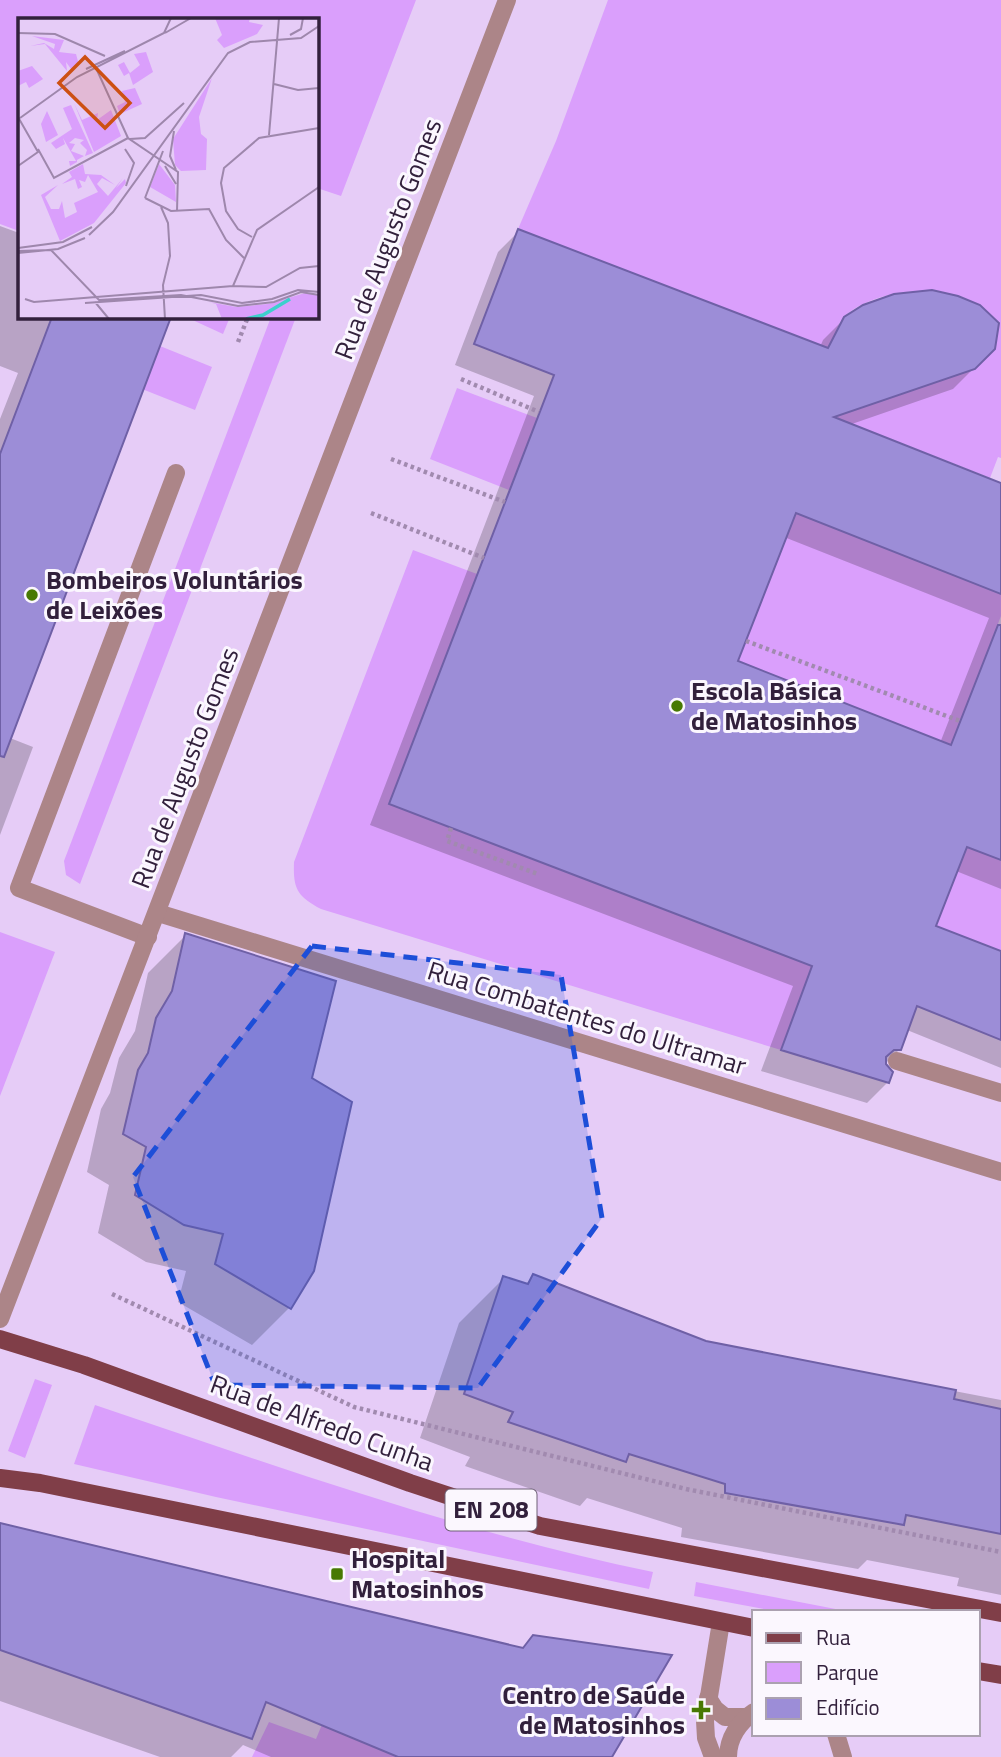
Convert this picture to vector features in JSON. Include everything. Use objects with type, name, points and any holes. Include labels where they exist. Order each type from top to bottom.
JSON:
[{"type":"main road","name":"Rua de Alfredo Cunha","points":[[0,1339],[84,1365],[410,1483],[540,1526],[1001,1614]]},
{"type":"main road","name":"EN 208","points":[[0,1478],[54,1486],[752,1629]]},
{"type":"main road","points":[[980,1671],[1001,1675]]},
{"type":"street","name":"Rua de Augusto Gomes","points":[[0,1319],[507,0]]},
{"type":"street","points":[[148,937],[19,888],[176,473]]},
{"type":"street","name":"Rua Combatentes do Ultramar","points":[[158,913],[1001,1172]]},
{"type":"street","points":[[897,1061],[1001,1093]]},
{"type":"street","points":[[713,1757],[706,1738],[705,1721],[721,1622]]},
{"type":"street","points":[[708,1698],[715,1709],[725,1717],[750,1714]]},
{"type":"street","points":[[728,1757],[728,1748],[735,1730],[750,1714]]},
{"type":"street","points":[[837,1736],[843,1757]]},
{"type":"path","points":[[238,342],[248,318]]},
{"type":"path","points":[[461,379],[539,412]]},
{"type":"path","points":[[391,459],[505,502]]},
{"type":"path","points":[[371,513],[484,558]]},
{"type":"path","points":[[746,640],[960,721]]},
{"type":"path","points":[[451,828],[447,841],[538,874]]},
{"type":"path","points":[[112,1294],[354,1407],[686,1489],[1001,1552]]},
{"type":"highlighted area","points":[[312,946],[561,975],[602,1218],[478,1388],[215,1385],[133,1177]]},
{"type":"green space","points":[[0,0],[416,0],[341,196],[318,188],[318,18],[18,18],[18,231],[0,224]]},
{"type":"green space","points":[[608,0],[1001,0],[1001,458],[998,457],[990,478],[837,418],[854,378],[912,386],[939,381],[975,369],[995,349],[999,323],[979,305],[948,293],[930,291],[893,294],[875,299],[859,306],[843,318],[831,349],[518,229],[556,141]]},
{"type":"green space","points":[[188,318],[230,318],[223,334]]},
{"type":"green space","points":[[271,318],[296,318],[80,884],[66,875],[64,861]]},
{"type":"green space","points":[[160,346],[212,367],[195,410],[142,389]]},
{"type":"green space","points":[[457,388],[537,418],[509,490],[430,459]]},
{"type":"green space","points":[[796,513],[1001,594],[1001,616],[951,745],[738,661]]},
{"type":"green space","points":[[413,550],[477,574],[390,804],[812,966],[781,1050],[321,909],[298,891],[294,879],[294,862]]},
{"type":"green space","points":[[967,847],[1001,860],[1001,951],[936,926]]},
{"type":"green space","points":[[0,932],[55,952],[0,1096]]},
{"type":"green space","points":[[35,1379],[52,1385],[25,1458],[8,1451]]},
{"type":"green space","points":[[95,1405],[302,1475],[441,1518],[653,1572],[649,1589],[74,1464]]},
{"type":"green space","points":[[696,1582],[841,1610],[769,1610],[694,1596]]},
{"type":"green space","points":[[269,1722],[316,1739],[323,1722],[402,1757],[252,1757]]},
{"type":"building","points":[[518,229],[828,348],[844,317],[863,305],[894,294],[932,290],[958,296],[980,305],[999,323],[995,349],[975,369],[834,417],[1001,483],[1001,594],[796,513],[738,661],[951,745],[998,625],[1001,625],[1001,860],[967,847],[936,926],[1001,951],[1001,1040],[917,1006],[901,1050],[894,1050],[886,1057],[886,1064],[893,1072],[889,1083],[781,1050],[812,966],[389,804],[554,375],[474,344]]},
{"type":"building","name":"Bombeiros Voluntários de Leixões","points":[[52,318],[171,318],[4,757],[0,756],[0,454]]},
{"type":"building","points":[[185,933],[336,981],[312,1078],[352,1102],[314,1271],[291,1309],[215,1264],[223,1234],[184,1225],[135,1195],[146,1147],[123,1134],[138,1070],[148,1053],[156,1018],[172,991]]},
{"type":"building","points":[[533,1274],[706,1341],[956,1390],[954,1399],[1001,1409],[1001,1534],[906,1515],[904,1525],[725,1493],[725,1484],[629,1454],[626,1462],[508,1422],[513,1412],[464,1394],[503,1276],[528,1284]]},
{"type":"building","points":[[0,1523],[523,1648],[533,1635],[672,1655],[612,1757],[398,1757],[266,1702],[252,1739],[0,1650]]},
{"type":"place","name":"Bombeiros Voluntários de Leixões","points":[[32,595]]},
{"type":"place","name":"Escola Básica de Matosinhos","points":[[677,706]]},
{"type":"place","name":"Hospital Matosinhos","points":[[337,1574]]},
{"type":"place","name":"Centro de Saúde de Matosinhos","points":[[701,1710]]}]
